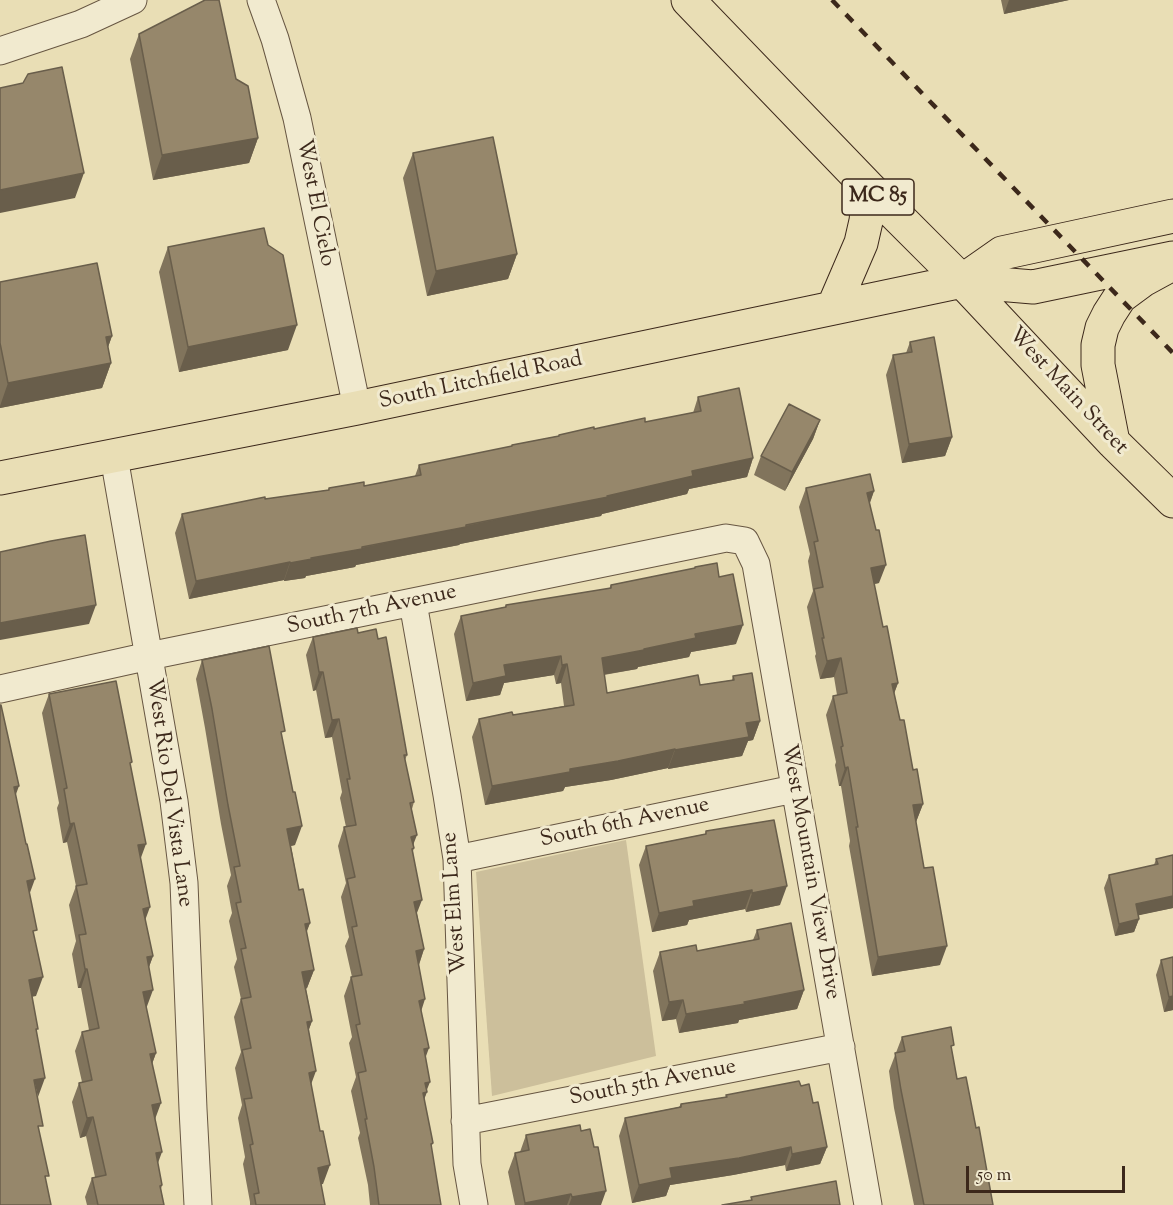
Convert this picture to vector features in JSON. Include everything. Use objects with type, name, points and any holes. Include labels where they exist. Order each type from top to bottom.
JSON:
[{"type":"main road","name":"MC 85","points":[[687,0],[962,281]]},
{"type":"main road","points":[[833,308],[861,243],[869,188]]},
{"type":"main road","name":"South Litchfield Road","points":[[962,281],[1002,253],[1173,216]]},
{"type":"main road","name":"South Litchfield Road","points":[[0,478],[357,408],[962,281],[1033,287],[1173,258]]},
{"type":"main road","points":[[1113,442],[1098,365],[1098,345],[1102,328],[1120,297],[1143,280],[1173,264]]},
{"type":"main road","name":"West Main Street","points":[[962,281],[1113,442],[1173,501]]},
{"type":"street","points":[[0,51],[81,24],[133,0]]},
{"type":"street","name":"West El Cielo","points":[[261,0],[276,39],[297,118],[357,408]]},
{"type":"street","name":"West Rio Del Vista Lane","points":[[114,457],[174,801],[184,882],[198,1205]]},
{"type":"street","name":"South 7th Avenue","points":[[0,689],[149,656],[726,538],[745,540]]},
{"type":"street","name":"West Mountain View Drive","points":[[745,540],[756,564],[868,1205]]},
{"type":"street","name":"West Elm Lane","points":[[413,603],[457,859],[467,1164],[474,1205]]},
{"type":"street","name":"South 6th Avenue","points":[[457,859],[794,789]]},
{"type":"street","name":"South 5th Avenue","points":[[465,1121],[841,1047]]},
{"type":"shaded area","points":[[626,840],[656,1056],[492,1096],[476,872]]},
{"type":"building","points":[[205,0],[219,0],[236,79],[248,86],[258,138],[162,155],[139,34]]},
{"type":"building","points":[[62,67],[84,173],[0,190],[0,88],[23,83],[28,74]]},
{"type":"building","points":[[493,137],[517,254],[436,271],[413,153]]},
{"type":"building","points":[[264,228],[268,245],[283,255],[297,325],[188,347],[168,247]]},
{"type":"building","points":[[97,263],[112,336],[106,337],[111,363],[8,383],[0,343],[0,282]]},
{"type":"building","points":[[934,337],[952,437],[909,444],[893,355],[912,352],[910,342]]},
{"type":"building","points":[[739,388],[753,458],[692,471],[693,476],[608,497],[466,525],[466,527],[362,547],[362,549],[196,581],[182,514],[265,497],[265,499],[329,490],[329,488],[364,482],[364,486],[421,475],[419,465],[594,427],[594,429],[645,418],[645,422],[701,411],[698,397]]},
{"type":"building","points":[[789,404],[820,420],[792,472],[761,456]]},
{"type":"building","points":[[870,474],[874,491],[867,493],[876,530],[879,530],[886,565],[871,568],[883,627],[887,626],[898,683],[892,684],[900,720],[904,720],[913,770],[917,769],[923,804],[913,805],[924,868],[933,867],[947,946],[878,957],[848,767],[845,768],[833,696],[847,693],[841,658],[827,661],[822,638],[824,638],[814,589],[823,587],[814,542],[818,541],[806,488]]},
{"type":"building","points":[[85,535],[96,605],[0,623],[0,552]]},
{"type":"building","points":[[717,563],[719,577],[733,574],[743,625],[695,634],[696,638],[602,658],[607,693],[698,675],[700,685],[734,680],[733,676],[752,673],[760,721],[746,723],[749,737],[570,769],[570,772],[492,786],[479,719],[512,712],[513,715],[574,705],[567,664],[562,665],[561,656],[504,665],[506,676],[473,683],[461,616],[506,607],[506,605],[611,588],[611,585]]},
{"type":"building","points":[[357,628],[358,633],[376,629],[378,639],[386,637],[407,755],[404,755],[414,802],[410,803],[417,835],[411,837],[422,900],[414,902],[424,949],[416,951],[425,999],[419,1001],[429,1048],[424,1049],[430,1082],[425,1083],[427,1092],[423,1093],[433,1143],[431,1144],[441,1205],[379,1205],[358,1073],[366,1071],[356,1025],[360,1024],[351,977],[362,975],[352,927],[357,926],[347,879],[355,877],[344,827],[356,825],[339,719],[332,720],[323,672],[319,672],[313,637]]},
{"type":"building","points":[[269,646],[285,731],[281,732],[302,826],[287,829],[299,890],[303,889],[310,923],[305,924],[314,970],[302,972],[312,1021],[307,1022],[316,1071],[309,1073],[320,1131],[323,1131],[330,1165],[318,1168],[325,1205],[256,1205],[254,1194],[259,1193],[244,1099],[252,1098],[242,1050],[251,1048],[241,999],[251,997],[241,949],[246,948],[236,903],[241,902],[234,867],[240,866],[202,660]]},
{"type":"building","points":[[116,681],[146,844],[138,845],[150,907],[143,909],[153,956],[147,957],[153,990],[143,992],[156,1053],[150,1054],[161,1103],[152,1105],[162,1152],[156,1153],[164,1205],[98,1205],[92,1178],[106,1175],[93,1117],[87,1118],[79,1083],[92,1080],[82,1032],[99,1028],[79,935],[86,934],[76,886],[87,884],[74,823],[70,824],[64,789],[67,788],[49,694]]},
{"type":"building","points":[[0,705],[19,786],[14,787],[35,879],[27,881],[37,930],[33,931],[43,977],[29,980],[45,1078],[34,1080],[43,1126],[38,1126],[49,1176],[45,1176],[51,1205],[0,1205]]},
{"type":"building","points":[[774,820],[787,886],[693,901],[694,906],[659,913],[646,846],[706,834],[706,831]]},
{"type":"building","points":[[1173,855],[1173,896],[1136,904],[1139,919],[1119,924],[1109,875],[1158,864],[1156,859]]},
{"type":"building","points":[[791,923],[804,990],[744,1002],[745,1004],[686,1014],[683,1000],[669,1002],[660,952],[696,945],[697,951],[759,939],[757,930]]},
{"type":"building","points":[[1173,957],[1173,996],[1169,997],[1161,960]]},
{"type":"building","points":[[951,1027],[954,1045],[951,1046],[957,1079],[966,1077],[976,1128],[979,1127],[993,1205],[924,1205],[895,1053],[905,1051],[902,1037]]},
{"type":"building","points":[[799,1081],[801,1086],[809,1084],[813,1103],[818,1102],[827,1147],[792,1154],[791,1147],[739,1158],[670,1168],[672,1178],[639,1185],[625,1118],[681,1107],[681,1104],[727,1097],[726,1095]]},
{"type":"building","points":[[580,1125],[581,1131],[590,1129],[594,1147],[598,1147],[606,1191],[572,1197],[571,1194],[525,1203],[515,1153],[529,1150],[526,1135]]},
{"type":"building","points":[[836,1181],[840,1205],[722,1205],[752,1200],[751,1197]]},
{"type":"railway","points":[[832,0],[1173,353]]}]
